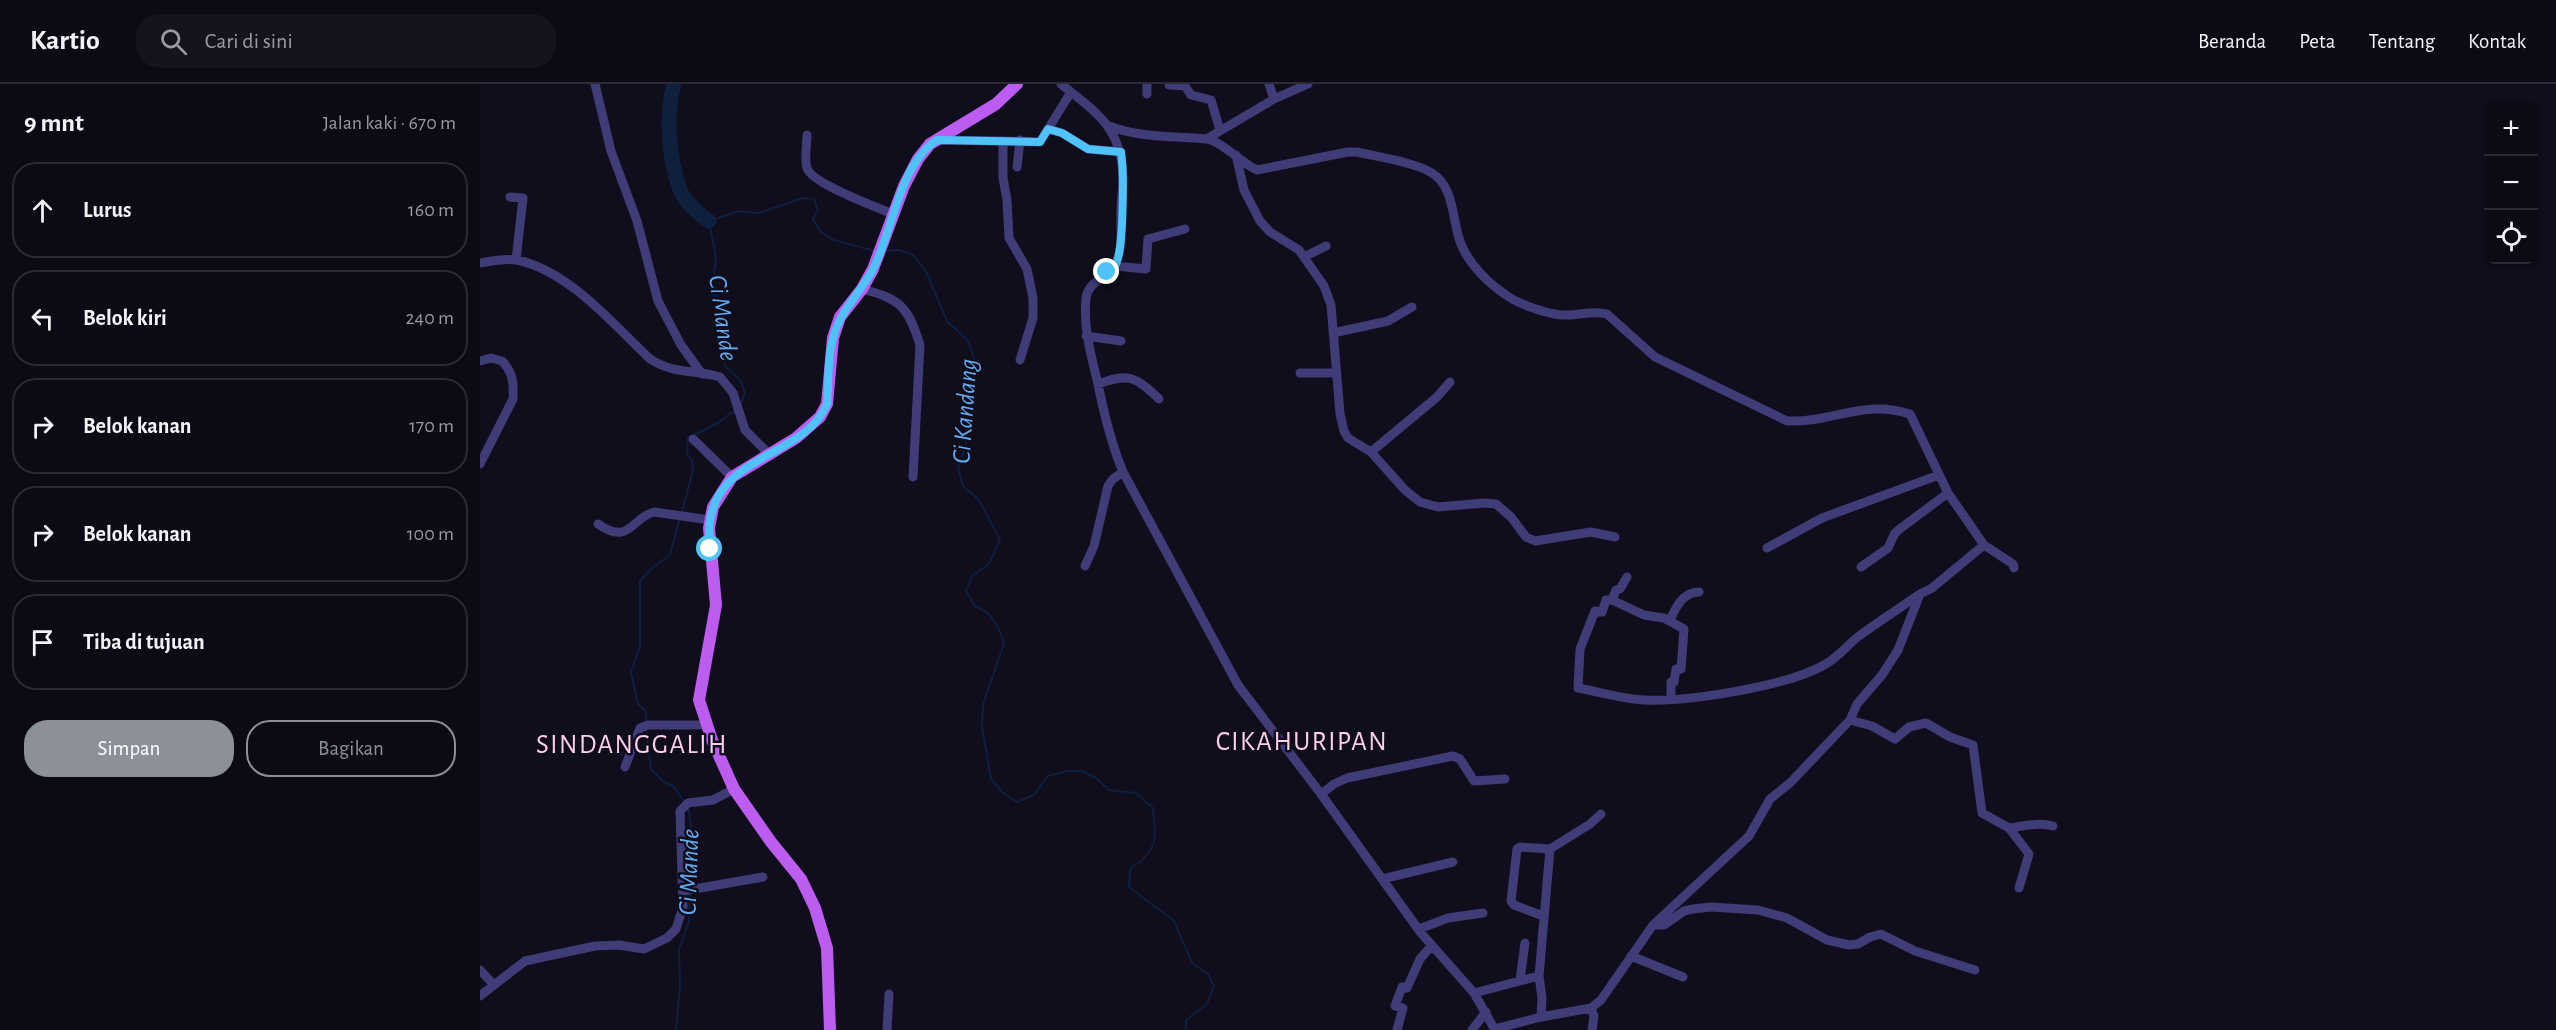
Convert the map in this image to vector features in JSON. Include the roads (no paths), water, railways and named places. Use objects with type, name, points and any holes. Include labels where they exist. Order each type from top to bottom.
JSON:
[{"type":"main road","points":[[830,1030],[827,948],[818,915],[801,879],[771,842],[734,789],[701,708],[699,692],[716,605],[710,549],[710,520],[716,501],[732,477],[796,438],[824,413],[827,404],[833,338],[840,317],[862,289],[880,254],[893,214],[918,159],[926,148],[996,104],[1017,84]]},
{"type":"street","points":[[595,84],[611,151],[637,221],[658,301],[681,345],[702,374]]},
{"type":"street","points":[[1061,84],[1109,126],[1130,133],[1190,139],[1208,138],[1274,99],[1308,84]]},
{"type":"street","points":[[1147,84],[1147,94]]},
{"type":"street","points":[[1269,84],[1274,99]]},
{"type":"street","points":[[1169,85],[1185,86],[1191,95],[1211,100],[1220,130]]},
{"type":"street","points":[[937,140],[1040,142],[1071,92]]},
{"type":"street","points":[[1109,126],[1121,152],[1123,180],[1121,247],[1111,269],[1094,283],[1087,294],[1086,336],[1112,445],[1123,472],[1227,668],[1257,712],[1322,794],[1419,929],[1474,993],[1494,1030],[1541,1017],[1591,1008],[1601,1000],[1653,925],[1749,836],[1770,798],[1790,783],[1850,720],[1857,704],[1882,675],[1898,650],[1920,594]]},
{"type":"street","points":[[1048,129],[1062,133],[1088,149],[1121,152]]},
{"type":"street","points":[[807,135],[806,165],[811,175],[863,203],[893,214]]},
{"type":"street","points":[[1208,138],[1255,170],[1339,153],[1357,152],[1433,173],[1445,187],[1466,255],[1474,266],[1507,297],[1552,314],[1568,316],[1599,312],[1607,314],[1655,357],[1787,421],[1807,421],[1871,408],[1896,410],[1910,414],[1948,493],[1984,545],[2013,564],[2013,568]]},
{"type":"street","points":[[1017,167],[1020,140]]},
{"type":"street","points":[[1003,141],[1003,178],[1009,238],[1027,269],[1033,298],[1033,318],[1020,360]]},
{"type":"street","points":[[1236,155],[1244,190],[1260,221],[1270,232],[1299,250],[1328,295],[1335,373],[1344,431],[1352,441],[1371,452],[1405,490],[1427,505],[1449,507],[1478,503],[1496,504],[1511,517],[1526,537],[1535,541],[1591,532],[1615,537]]},
{"type":"street","points":[[510,197],[523,198],[516,260]]},
{"type":"street","points":[[1111,269],[1146,269],[1148,239],[1185,229]]},
{"type":"street","points":[[1305,257],[1326,246]]},
{"type":"street","points":[[480,263],[516,260],[560,279],[597,307],[659,365],[675,371],[720,377],[726,381],[745,430],[769,454]]},
{"type":"street","points":[[862,289],[881,294],[900,303],[920,345],[913,477]]},
{"type":"street","points":[[1333,333],[1388,321],[1412,307]]},
{"type":"street","points":[[1086,336],[1121,341]]},
{"type":"street","points":[[480,361],[491,358],[502,361],[512,374],[514,388],[513,399],[480,464]]},
{"type":"street","points":[[1300,374],[1335,373]]},
{"type":"street","points":[[1098,384],[1125,376],[1142,382],[1159,399]]},
{"type":"street","points":[[1371,452],[1437,397],[1450,382]]},
{"type":"street","points":[[693,439],[732,477]]},
{"type":"street","points":[[1085,566],[1094,546],[1108,486],[1123,472]]},
{"type":"street","points":[[1767,548],[1822,518],[1939,475]]},
{"type":"street","points":[[1861,567],[1888,548],[1895,533],[1948,493]]},
{"type":"street","points":[[598,524],[613,532],[625,531],[652,512],[710,520]]},
{"type":"street","points":[[1671,699],[1671,682],[1674,682],[1676,669],[1681,669],[1684,629],[1670,620],[1644,615],[1612,600],[1606,600],[1602,612],[1595,610],[1584,636],[1580,649],[1578,688],[1645,700],[1671,699],[1759,687],[1812,671],[1835,658],[1857,638],[1932,588],[1984,545]]},
{"type":"street","points":[[1612,600],[1616,590],[1620,589],[1627,577]]},
{"type":"street","points":[[1670,620],[1684,597],[1693,592],[1699,592]]},
{"type":"street","points":[[1850,720],[1872,726],[1895,739],[1909,728],[1926,723],[1950,737],[1973,745],[1982,813],[2009,828],[2029,854],[2019,888]]},
{"type":"street","points":[[625,767],[637,733],[645,726],[707,725]]},
{"type":"street","points":[[1322,794],[1334,784],[1347,778],[1453,756],[1460,759],[1474,781],[1505,779]]},
{"type":"street","points":[[480,996],[525,961],[595,946],[648,948],[667,938],[676,929],[681,918],[688,890],[679,816],[686,805],[713,800],[734,789]]},
{"type":"street","points":[[1543,916],[1514,905],[1511,897],[1516,875],[1517,849],[1550,849],[1590,824],[1601,814]]},
{"type":"street","points":[[2009,828],[2035,826],[2042,823],[2053,826]]},
{"type":"street","points":[[1541,1017],[1542,998],[1539,976],[1550,849]]},
{"type":"street","points":[[1383,879],[1453,862]]},
{"type":"street","points":[[688,890],[763,877]]},
{"type":"street","points":[[1653,925],[1664,925],[1684,911],[1693,909],[1711,907],[1758,910],[1787,918],[1827,940],[1849,945],[1858,944],[1881,934],[1915,951],[1975,970]]},
{"type":"street","points":[[1419,929],[1448,918],[1483,913]]},
{"type":"street","points":[[1520,980],[1526,943]]},
{"type":"street","points":[[1397,1030],[1403,1008],[1395,1006],[1402,987],[1407,988],[1420,959],[1432,945]]},
{"type":"street","points":[[1631,956],[1683,977]]},
{"type":"street","points":[[480,970],[493,984]]},
{"type":"street","points":[[1474,993],[1539,976]]},
{"type":"street","points":[[887,1030],[889,994]]},
{"type":"street","points":[[1591,1008],[1594,1016],[1592,1030]]},
{"type":"street","points":[[1473,1030],[1486,1012]]},
{"type":"waterway","name":"Ci Mande","points":[[674,84],[669,123],[676,178],[685,199],[709,221]]},
{"type":"waterway","name":"Ci Kandang","points":[[741,403],[745,393],[741,381],[725,366],[724,320],[716,302],[713,280],[716,258],[709,221],[739,211],[759,213],[803,198],[814,199],[818,211],[813,219],[820,231],[833,240],[875,251]]},
{"type":"waterway","name":"Ci Kandang","points":[[883,251],[899,250],[913,255],[926,271],[947,321],[968,341],[974,358],[965,406],[966,445],[958,467],[963,486],[979,500],[1000,540],[989,564],[972,576],[966,591],[975,606],[988,613],[998,627],[1004,643],[983,705],[982,727],[991,779],[1002,792],[1017,802],[1034,795],[1048,776],[1068,771],[1082,771],[1096,778],[1109,790],[1136,793],[1153,808],[1154,843],[1146,856],[1130,869],[1129,887],[1174,921],[1192,963],[1208,974],[1214,986],[1207,1004],[1186,1020],[1186,1030]]},
{"type":"waterway","name":"Ci Mande","points":[[682,512],[693,470],[692,461],[687,454],[688,438],[718,423],[735,410]]},
{"type":"waterway","name":"Ci Mande","points":[[646,722],[646,711],[638,704],[631,672],[640,647],[640,581],[652,568],[670,555],[680,517]]},
{"type":"waterway","name":"Ci Mande","points":[[646,728],[651,769],[663,781],[674,787],[685,803]]},
{"type":"waterway","name":"Ci Mande","points":[[688,807],[691,826],[690,888]]},
{"type":"waterway","name":"Ci Mande","points":[[676,1030],[680,987],[679,949],[689,922],[690,894]]},
{"type":"district","name":"CIKAHURIPAN","points":[[1302,741]]},
{"type":"district","name":"SINDANGGALIH","points":[[632,744]]}]
